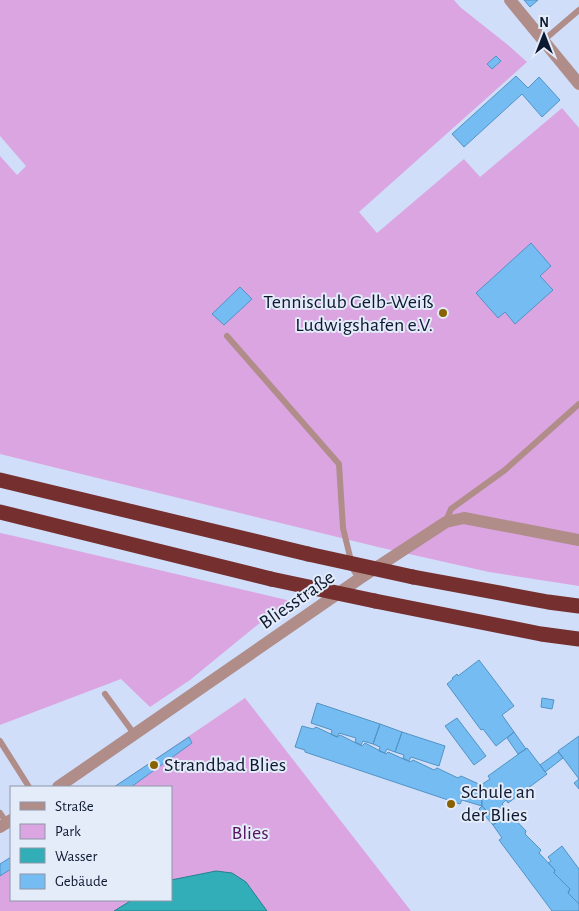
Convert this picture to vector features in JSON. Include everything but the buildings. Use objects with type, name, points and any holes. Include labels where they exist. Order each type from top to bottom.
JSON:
[{"type":"highway","points":[[0,480],[412,577],[579,606]]},
{"type":"highway","points":[[0,512],[271,579],[541,634],[579,639]]},
{"type":"street","points":[[510,0],[579,84]]},
{"type":"street","name":"Bliesstraße","points":[[59,786],[446,522],[464,518],[579,540]]},
{"type":"lane","points":[[544,40],[579,10]]},
{"type":"lane","points":[[227,336],[339,464],[343,528],[353,569],[359,580]]},
{"type":"lane","points":[[446,522],[451,509],[505,470],[579,404]]},
{"type":"lane","points":[[105,694],[135,734]]},
{"type":"lane","points":[[0,741],[29,786]]},
{"type":"green space","points":[[0,0],[454,0],[527,62],[359,212],[377,233],[464,159],[480,177],[562,108],[579,128],[579,586],[489,572],[378,547],[0,454],[0,156],[17,175],[26,166],[0,136]]},
{"type":"green space","points":[[0,533],[291,601],[256,626],[190,680],[150,707],[121,679],[0,725]]},
{"type":"green space","name":"Blies","points":[[245,698],[411,911],[0,911],[0,864],[10,858],[10,901],[172,901],[172,786],[115,786]]},
{"type":"water","points":[[216,871],[232,873],[246,882],[267,911],[114,911],[130,901],[172,901],[172,880]]},
{"type":"place","name":"Tennisclub Gelb-Weiß Ludwigshafen e.V.","points":[[443,313]]},
{"type":"place","name":"Strandbad Blies","points":[[154,765]]},
{"type":"place","name":"Schule an der Blies","points":[[451,804]]}]
